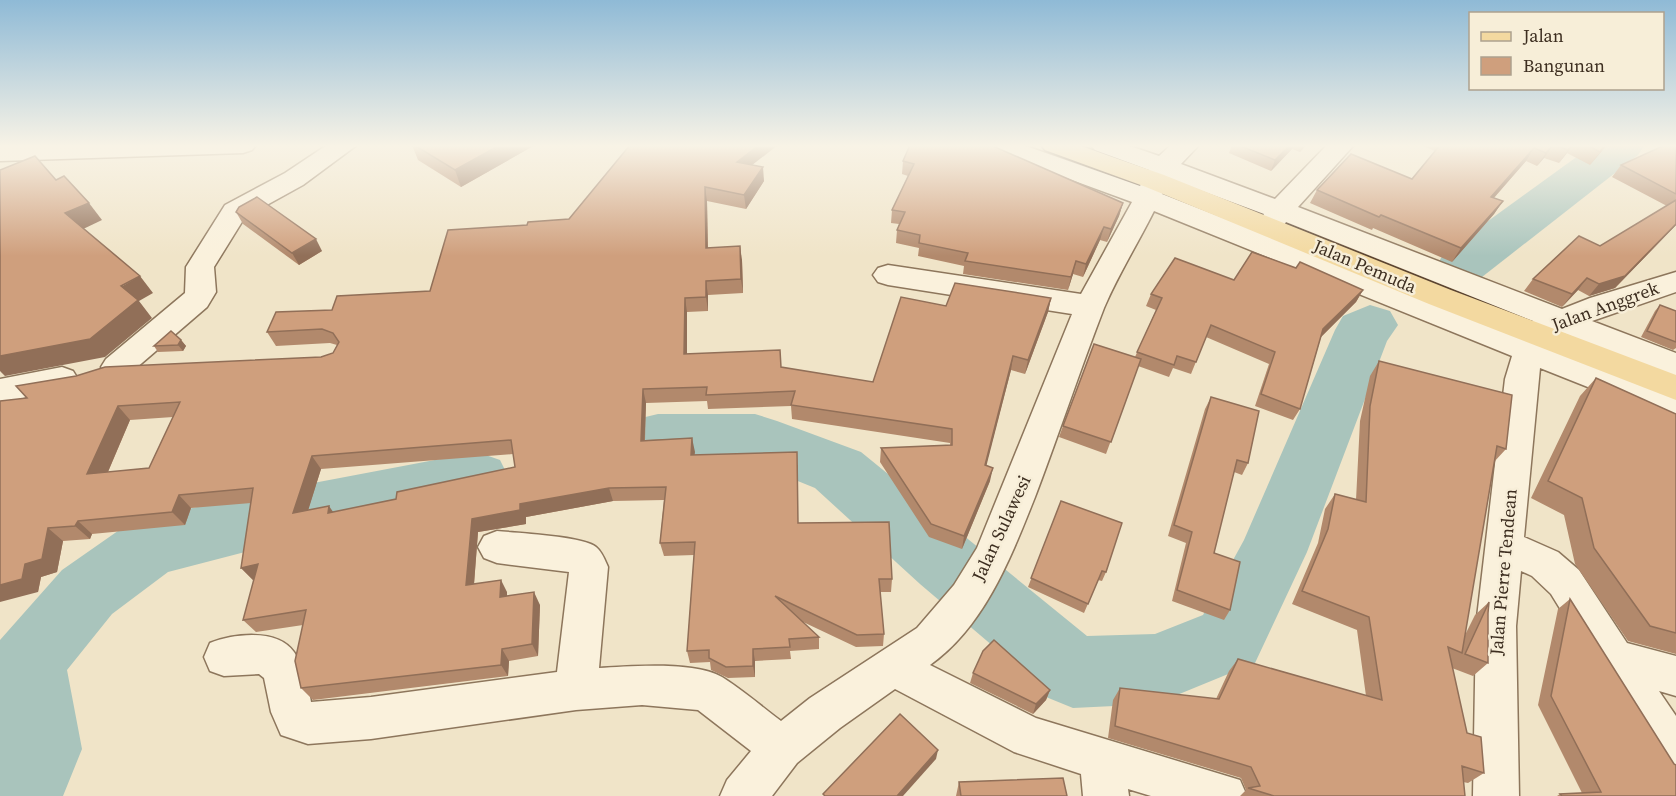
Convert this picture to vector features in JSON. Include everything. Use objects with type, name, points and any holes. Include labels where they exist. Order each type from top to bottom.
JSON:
[{"type":"main road","name":"Jalan Pemuda","points":[[1155,182],[1275,218],[1370,269],[1676,388]]},
{"type":"street","points":[[117,367],[196,300],[201,292],[200,267],[235,211],[288,182]]},
{"type":"street","points":[[1155,182],[1541,334],[1676,409]]},
{"type":"street","name":"Jalan Sulawesi","points":[[743,796],[782,748],[825,713],[932,641],[968,597],[992,556],[1037,447],[1090,306],[1155,182]]},
{"type":"street","points":[[1275,218],[1307,182]]},
{"type":"street","points":[[888,275],[1090,306]]},
{"type":"street","name":"Jalan Anggrek","points":[[1541,334],[1676,282]]},
{"type":"street","points":[[1541,334],[1676,366]]},
{"type":"street","name":"Jalan Pierre Tendean","points":[[1496,796],[1496,626],[1521,379],[1541,334]]},
{"type":"street","points":[[3,394],[88,376],[117,367],[159,367]]},
{"type":"street","points":[[1504,546],[1545,564],[1565,582],[1676,755]]},
{"type":"street","points":[[497,547],[581,557],[589,567],[576,690]]},
{"type":"street","points":[[224,657],[263,655],[273,661],[285,675],[291,712],[296,720],[308,723],[371,718],[576,690],[642,685],[706,691],[782,748]]},
{"type":"street","points":[[1615,658],[1676,676]]},
{"type":"street","points":[[893,667],[1103,777],[1224,796]]},
{"type":"building","points":[[0,182],[70,182],[89,203],[65,213],[140,276],[121,286],[138,300],[90,339],[0,356]]},
{"type":"building","points":[[599,182],[753,182],[744,195],[705,187],[706,248],[740,246],[741,279],[706,281],[706,297],[685,298],[684,354],[780,350],[781,367],[873,382],[901,297],[946,306],[955,283],[1051,298],[1028,360],[1013,356],[985,465],[993,468],[964,536],[931,524],[881,448],[952,445],[952,429],[791,405],[795,391],[706,395],[707,387],[643,389],[641,441],[692,438],[691,455],[797,452],[798,523],[889,522],[892,579],[879,579],[884,634],[857,635],[775,596],[819,637],[789,639],[790,647],[753,649],[753,666],[726,667],[709,658],[709,650],[687,651],[695,542],[660,543],[666,487],[609,488],[520,504],[520,510],[472,519],[466,585],[501,580],[500,597],[534,592],[532,644],[502,649],[501,665],[301,688],[295,661],[306,610],[243,620],[258,564],[241,568],[253,488],[179,495],[172,512],[78,521],[75,526],[48,528],[42,559],[25,564],[22,579],[0,585],[0,401],[27,398],[16,386],[76,376],[105,367],[321,357],[333,353],[339,342],[333,333],[322,329],[267,332],[276,312],[332,310],[337,296],[430,291],[448,230],[527,225],[528,222],[569,219]],"holes":[[[180,402],[149,468],[87,474],[118,406]],[[511,440],[515,467],[397,492],[396,499],[328,513],[329,506],[293,513],[312,456]]]},
{"type":"building","points":[[905,182],[1075,182],[1123,203],[1111,229],[1104,227],[1086,264],[1076,261],[1071,277],[965,261],[968,253],[919,243],[920,235],[897,230],[905,212],[892,210]]},
{"type":"building","points":[[1324,182],[1504,182],[1491,197],[1503,201],[1461,248],[1381,215],[1379,217],[1317,190]]},
{"type":"building","points":[[1654,182],[1676,182],[1676,194]]},
{"type":"building","points":[[257,197],[316,239],[292,253],[236,212],[239,207]]},
{"type":"building","points":[[1676,200],[1676,224],[1625,276],[1599,284],[1587,278],[1572,294],[1533,279],[1579,236],[1600,246]]},
{"type":"building","points":[[1252,252],[1296,268],[1300,262],[1363,290],[1323,329],[1300,409],[1261,394],[1275,352],[1211,325],[1196,362],[1177,356],[1174,365],[1137,352],[1162,298],[1151,294],[1175,258],[1234,280]]},
{"type":"building","points":[[1660,305],[1676,311],[1676,342],[1647,331]]},
{"type":"building","points":[[171,331],[181,340],[178,345],[154,346]]},
{"type":"building","points":[[1094,344],[1141,359],[1111,442],[1063,426]]},
{"type":"building","points":[[1379,361],[1512,395],[1506,449],[1497,446],[1462,653],[1448,647],[1467,733],[1481,737],[1484,773],[1462,766],[1465,796],[1274,796],[1248,788],[1260,786],[1251,767],[1115,726],[1120,688],[1219,699],[1238,659],[1382,700],[1369,617],[1302,591],[1328,529],[1335,494],[1366,502],[1370,406]]},
{"type":"building","points":[[1596,378],[1676,414],[1676,633],[1650,626],[1594,548],[1582,498],[1548,481]]},
{"type":"building","points":[[1211,397],[1259,411],[1248,463],[1237,460],[1214,553],[1240,562],[1230,610],[1177,590],[1192,532],[1174,525]]},
{"type":"building","points":[[1061,501],[1122,523],[1106,572],[1102,571],[1088,604],[1031,578]]},
{"type":"building","points":[[1570,599],[1676,765],[1676,796],[1562,796],[1560,794],[1601,792],[1551,696]]},
{"type":"building","points":[[1489,602],[1488,613],[1488,663],[1465,654]]},
{"type":"building","points":[[994,640],[1050,690],[1036,704],[973,673],[983,651]]},
{"type":"building","points":[[900,714],[938,750],[897,796],[825,796],[823,794]]},
{"type":"building","points":[[1063,778],[1067,796],[961,796],[959,782]]},
{"type":"waterway","points":[[1463,265],[1573,182]]},
{"type":"waterway","points":[[571,458],[658,438],[755,438],[838,470],[944,563],[1026,628],[1073,672],[1155,669],[1229,639],[1273,552],[1363,330],[1370,325]]},
{"type":"waterway","points":[[22,796],[42,749],[28,661],[87,592],[149,547],[245,524],[477,478]]}]
